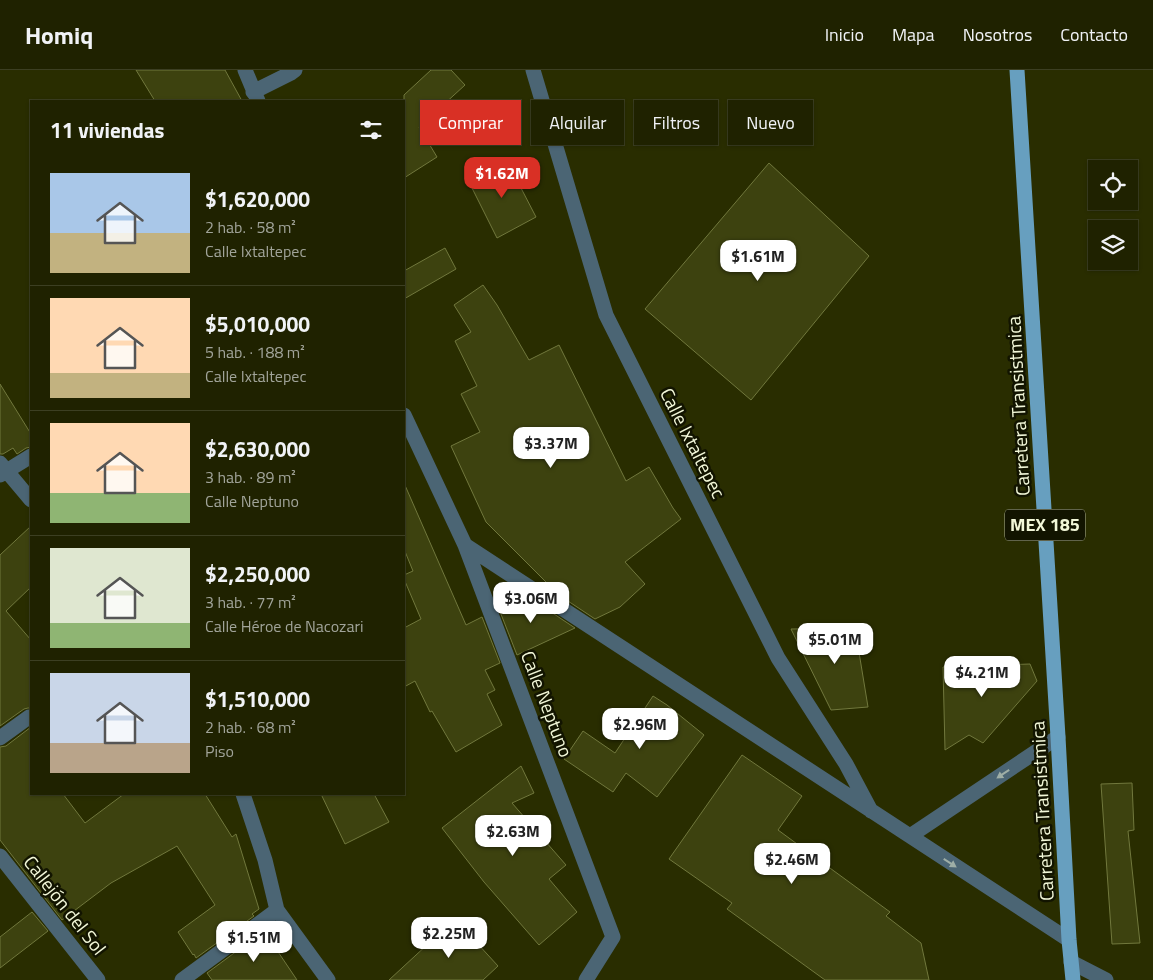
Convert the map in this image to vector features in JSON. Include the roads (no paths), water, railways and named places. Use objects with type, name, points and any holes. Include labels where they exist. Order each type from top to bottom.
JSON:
[{"type":"main road","name":"Carretera Transistmica","points":[[1017,70],[1072,980]]},
{"type":"street","points":[[245,70],[256,96],[295,70]]},
{"type":"street","name":"Calle Ixtaltepec","points":[[533,70],[606,315],[778,658],[846,764],[871,811]]},
{"type":"street","name":"Calle Neptuno","points":[[405,417],[465,545],[613,937],[586,980]]},
{"type":"street","points":[[30,456],[2,469],[30,499]]},
{"type":"street","points":[[465,545],[1069,940]]},
{"type":"street","points":[[0,738],[28,717]]},
{"type":"street","points":[[910,836],[1058,737]]},
{"type":"street","points":[[243,795],[265,860],[277,910],[328,980]]},
{"type":"street","name":"Callejón del Sol","points":[[0,856],[98,980]]},
{"type":"street","points":[[182,980],[277,910]]},
{"type":"street","points":[[1072,962],[1106,980]]}]
